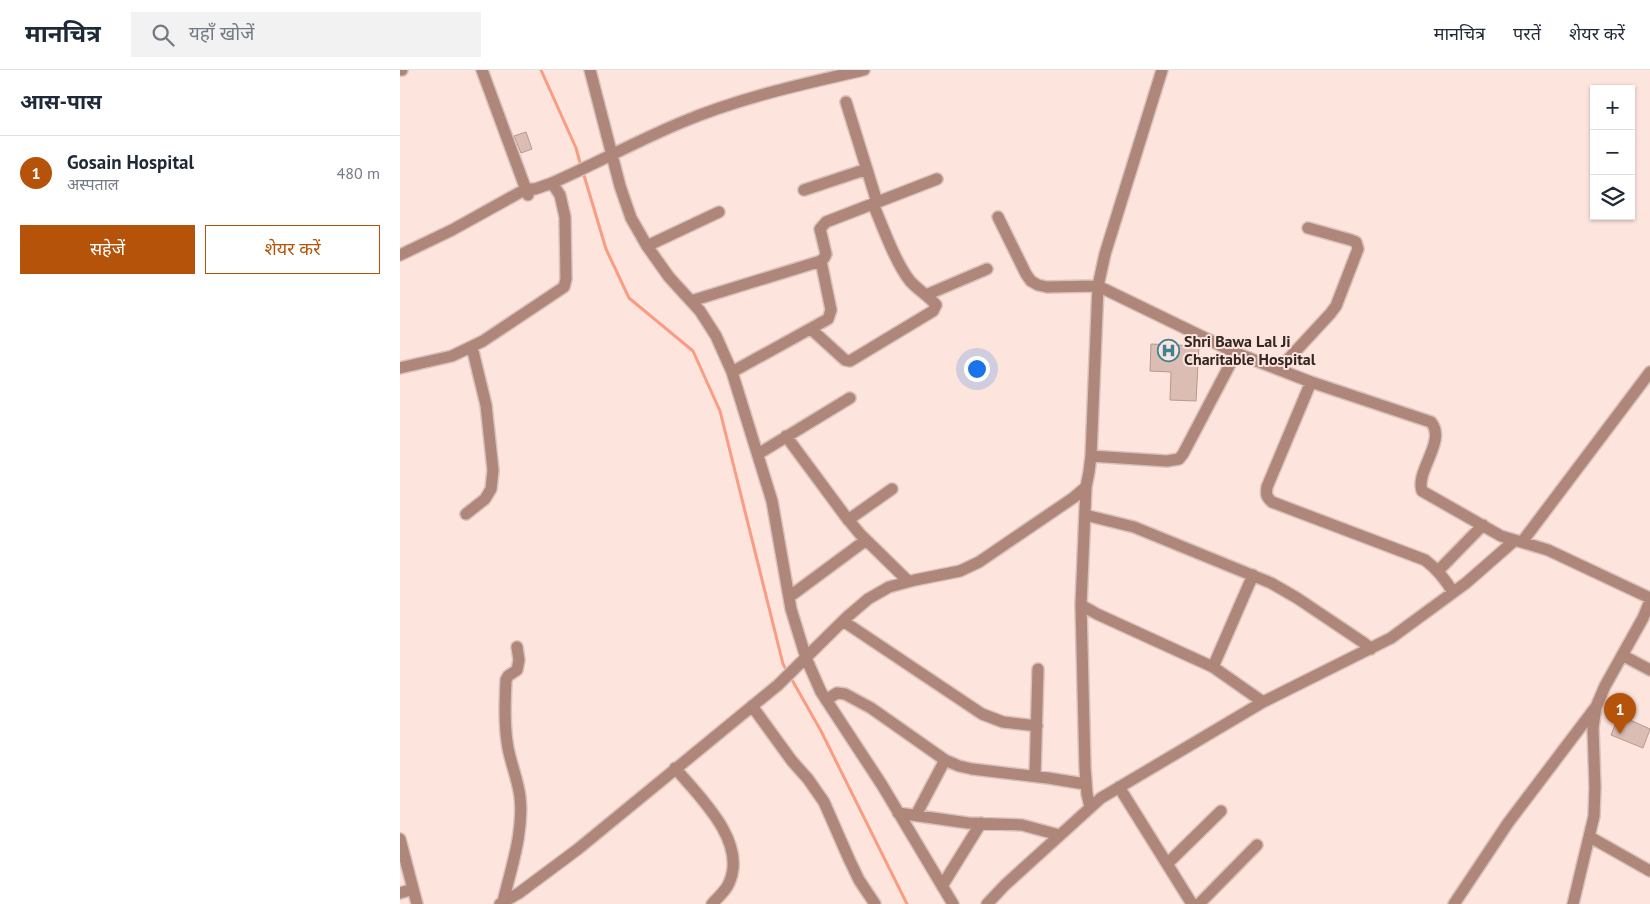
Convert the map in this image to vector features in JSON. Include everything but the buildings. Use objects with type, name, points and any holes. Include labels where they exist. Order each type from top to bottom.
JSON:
[{"type":"street","points":[[482,70],[530,191]]},
{"type":"street","points":[[591,70],[611,155],[631,218],[647,246],[669,277],[700,311],[716,336],[732,372],[772,501],[802,661],[898,813],[952,904]]},
{"type":"street","points":[[400,255],[530,191],[596,163],[680,123],[728,105],[801,84],[864,70]]},
{"type":"street","points":[[1090,807],[1086,784],[1081,606],[1086,487],[1091,456],[1098,286],[1105,254],[1162,70]]},
{"type":"street","points":[[811,330],[846,360],[850,361],[936,308],[936,305],[910,281],[903,270],[875,203],[867,169],[846,102]]},
{"type":"street","points":[[804,190],[867,169]]},
{"type":"street","points":[[691,301],[821,261],[826,254],[821,234],[822,225],[826,222],[937,179]]},
{"type":"street","points":[[400,368],[452,356],[472,347],[564,287],[566,284],[565,217],[557,180]]},
{"type":"street","points":[[400,262],[454,236],[530,191]]},
{"type":"street","points":[[647,246],[720,212]]},
{"type":"street","points":[[998,217],[1026,274],[1031,281],[1038,285],[1046,287],[1098,286],[1236,353],[1311,382],[1430,422],[1434,427],[1435,436],[1421,482],[1422,491],[1501,536],[1548,550],[1650,599],[1646,619],[1622,655],[1596,706],[1508,823],[1454,904]]},
{"type":"street","points":[[1279,369],[1336,306],[1358,249],[1356,242],[1308,228]]},
{"type":"street","points":[[732,372],[825,322],[831,315],[821,261]]},
{"type":"street","points":[[926,295],[987,269]]},
{"type":"street","points":[[466,514],[485,498],[490,489],[493,470],[486,405],[472,347]]},
{"type":"street","points":[[1091,456],[1167,461],[1179,459],[1236,353]]},
{"type":"street","points":[[987,904],[1005,884],[1101,798],[1263,702],[1391,638],[1518,541],[1650,372]]},
{"type":"street","points":[[1311,382],[1267,487],[1266,494],[1268,498],[1281,505],[1425,560],[1438,571],[1453,592]]},
{"type":"street","points":[[758,454],[850,398]]},
{"type":"street","points":[[786,436],[848,520],[908,581]]},
{"type":"street","points":[[502,903],[578,849],[778,685],[868,598],[889,587],[908,581],[960,571],[979,562],[1073,498],[1086,487]]},
{"type":"street","points":[[848,520],[892,490]]},
{"type":"street","points":[[1085,515],[1134,527],[1271,582],[1371,649]]},
{"type":"street","points":[[1438,571],[1483,525]]},
{"type":"street","points":[[789,597],[866,540]]},
{"type":"street","points":[[1213,667],[1253,575]]},
{"type":"street","points":[[1081,606],[1213,667],[1263,702]]},
{"type":"street","points":[[843,621],[982,714],[1002,722],[1037,726]]},
{"type":"street","points":[[502,903],[516,847],[520,820],[520,796],[508,748],[506,706],[506,680],[508,676],[517,670],[517,647]]},
{"type":"street","points":[[1622,655],[1650,670]]},
{"type":"street","points":[[1035,776],[1038,669]]},
{"type":"street","points":[[826,700],[837,693],[845,694],[871,708],[945,760],[972,769],[1086,784]]},
{"type":"street","points":[[752,706],[824,802],[859,880],[875,904]]},
{"type":"street","points":[[1573,904],[1590,837],[1595,802],[1593,728],[1596,706]]},
{"type":"street","points":[[916,816],[945,760]]},
{"type":"street","points":[[675,768],[712,811],[726,834],[732,852],[733,870],[729,883],[712,904]]},
{"type":"street","points":[[1119,787],[1192,904]]},
{"type":"street","points":[[1167,864],[1221,811]]},
{"type":"street","points":[[898,813],[981,823],[1022,824],[1059,835]]},
{"type":"street","points":[[942,886],[981,823]]},
{"type":"street","points":[[1590,837],[1650,871]]},
{"type":"street","points":[[400,840],[417,904]]},
{"type":"street","points":[[1199,904],[1257,845]]},
{"type":"street","points":[[400,893],[413,889]]},
{"type":"waterway","points":[[541,70],[576,148],[581,166]]},
{"type":"waterway","points":[[583,172],[606,249],[629,298],[693,351],[720,411],[783,664],[821,731],[907,904]]},
{"type":"place","name":"Shri Bawa Lal Ji Charitable Hospital","points":[[1168,350]]},
{"type":"place","name":"Gosain Hospital","points":[[1620,734]]}]
